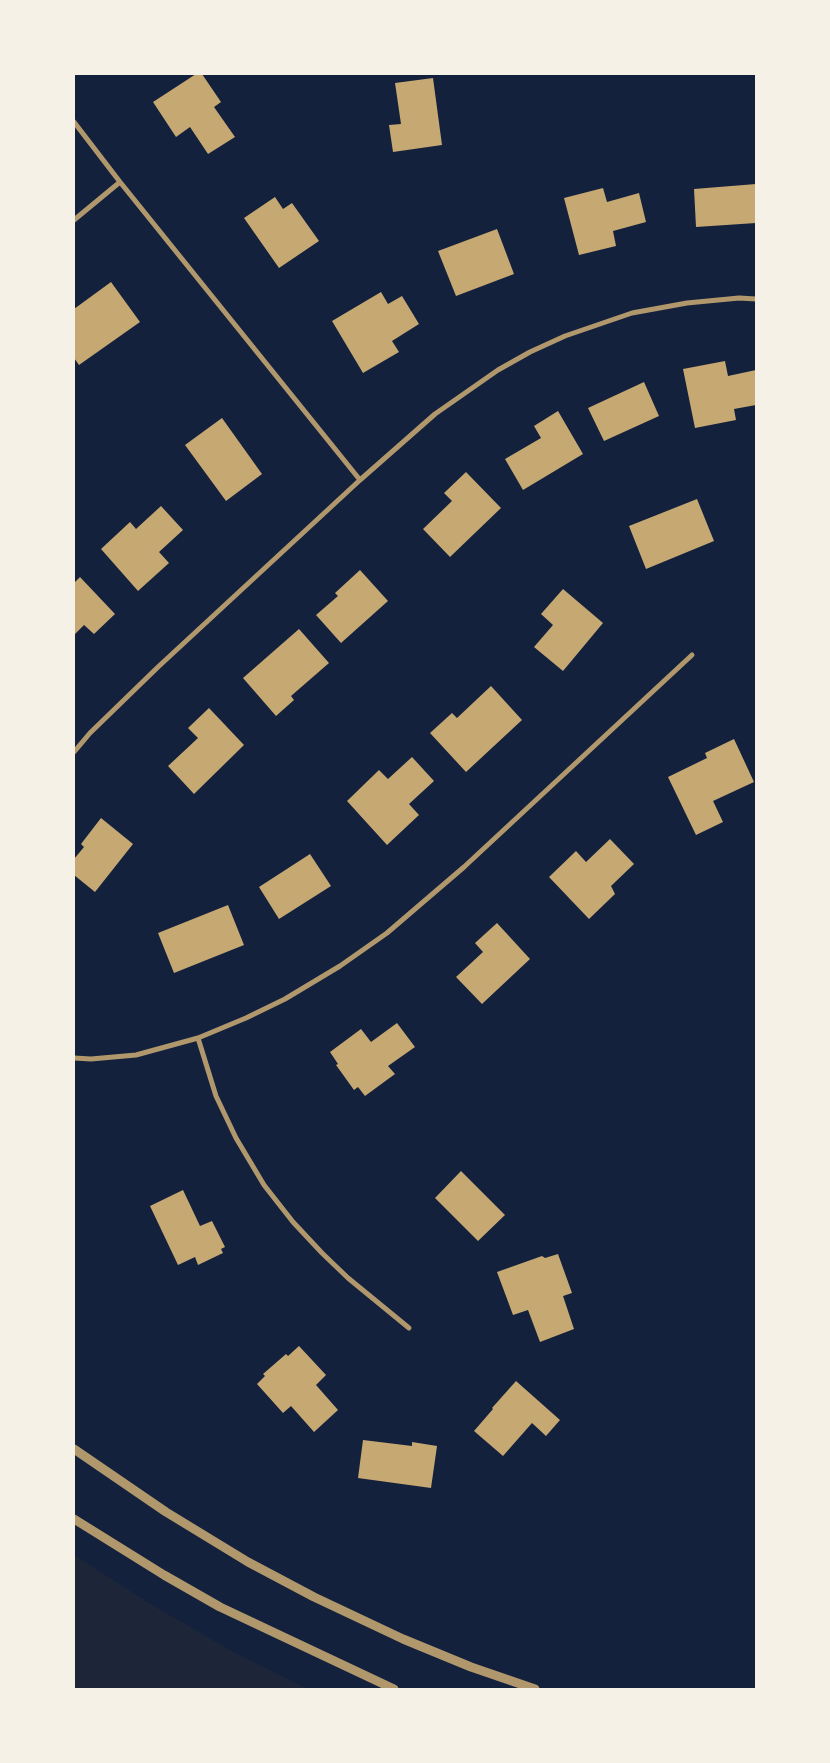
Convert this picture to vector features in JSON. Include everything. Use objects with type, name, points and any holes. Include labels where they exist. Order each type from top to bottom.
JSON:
[{"type":"street","points":[[74,122],[120,182],[360,480]]},
{"type":"street","points":[[74,220],[120,182]]},
{"type":"street","points":[[74,752],[90,733],[158,667],[360,480],[435,414],[498,370],[530,352],[565,336],[632,313],[678,304],[739,298],[756,299]]},
{"type":"street","points":[[74,1058],[91,1059],[136,1055],[198,1038],[285,999],[340,966],[387,933],[464,866],[692,655]]},
{"type":"street","points":[[198,1038],[216,1096],[236,1138],[264,1185],[293,1222],[322,1253],[348,1278],[409,1328]]},
{"type":"street","points":[[74,1449],[166,1512],[248,1562],[314,1597],[403,1639],[471,1667],[535,1689]]},
{"type":"street","points":[[74,1519],[164,1575],[220,1607],[394,1689]]},
{"type":"shaded area","points":[[74,1555],[152,1605],[235,1653],[308,1689],[74,1689]]},
{"type":"building","points":[[196,74],[202,74],[221,102],[214,107],[235,137],[208,154],[190,127],[176,137],[153,102]]},
{"type":"building","points":[[433,78],[442,145],[393,152],[389,125],[401,124],[395,83]]},
{"type":"building","points":[[756,184],[756,223],[696,227],[694,189]]},
{"type":"building","points":[[603,188],[607,202],[639,193],[646,222],[613,231],[616,246],[579,255],[564,198]]},
{"type":"building","points":[[275,197],[283,209],[292,203],[319,241],[279,268],[244,218]]},
{"type":"building","points":[[497,229],[514,274],[456,296],[438,251]]},
{"type":"building","points":[[111,282],[140,322],[79,365],[74,358],[74,309]]},
{"type":"building","points":[[381,292],[388,304],[402,296],[419,324],[392,341],[399,352],[363,373],[332,321]]},
{"type":"building","points":[[725,361],[728,376],[756,370],[756,405],[734,409],[736,420],[695,428],[683,369]]},
{"type":"building","points":[[644,382],[659,416],[604,441],[588,408]]},
{"type":"building","points":[[558,411],[583,454],[523,490],[505,459],[541,438],[534,426]]},
{"type":"building","points":[[222,418],[262,474],[226,501],[185,445]]},
{"type":"building","points":[[466,472],[501,508],[450,557],[423,529],[452,501],[444,493]]},
{"type":"building","points":[[697,499],[714,541],[646,569],[629,526]]},
{"type":"building","points":[[161,506],[183,530],[159,552],[169,563],[138,591],[101,549],[130,522],[136,529]]},
{"type":"building","points":[[360,570],[388,601],[341,643],[316,615],[338,596],[335,593]]},
{"type":"building","points":[[80,577],[115,614],[94,634],[84,625],[74,635],[74,583]]},
{"type":"building","points":[[563,589],[603,623],[563,671],[534,647],[553,625],[541,614]]},
{"type":"building","points":[[299,629],[329,663],[291,696],[294,700],[276,716],[243,678]]},
{"type":"building","points":[[491,686],[522,720],[466,772],[430,733],[452,713],[457,718]]},
{"type":"building","points":[[209,708],[244,745],[194,794],[168,766],[198,738],[188,728]]},
{"type":"building","points":[[734,739],[754,782],[713,801],[723,822],[696,835],[668,777],[707,758],[705,753]]},
{"type":"building","points":[[412,757],[434,781],[409,804],[419,815],[387,845],[347,801],[379,770],[388,779]]},
{"type":"building","points":[[101,818],[133,844],[95,892],[74,875],[74,859],[84,847],[81,844]]},
{"type":"building","points":[[610,839],[634,864],[611,886],[615,894],[589,919],[549,877],[576,851],[586,862]]},
{"type":"building","points":[[310,854],[331,886],[279,919],[259,887]]},
{"type":"building","points":[[228,905],[244,945],[174,973],[158,933]]},
{"type":"building","points":[[497,923],[530,959],[482,1004],[456,977],[483,952],[475,943]]},
{"type":"building","points":[[397,1023],[415,1047],[388,1066],[395,1074],[365,1096],[358,1087],[354,1090],[336,1065],[338,1064],[330,1052],[361,1029],[371,1042]]},
{"type":"building","points":[[461,1171],[505,1215],[478,1241],[435,1198]]},
{"type":"building","points":[[183,1190],[200,1226],[212,1221],[225,1247],[221,1249],[223,1253],[198,1265],[195,1257],[178,1265],[150,1206]]},
{"type":"building","points":[[558,1254],[572,1293],[563,1296],[574,1329],[540,1342],[528,1310],[513,1315],[497,1272],[542,1256],[545,1258]]},
{"type":"building","points":[[299,1346],[326,1375],[316,1385],[338,1410],[314,1432],[291,1406],[283,1413],[257,1384],[265,1376],[263,1374],[286,1354],[288,1356]]},
{"type":"building","points":[[516,1381],[560,1420],[546,1436],[532,1423],[503,1456],[474,1431]]},
{"type":"building","points":[[363,1440],[412,1446],[412,1442],[437,1446],[431,1488],[358,1478]]}]
